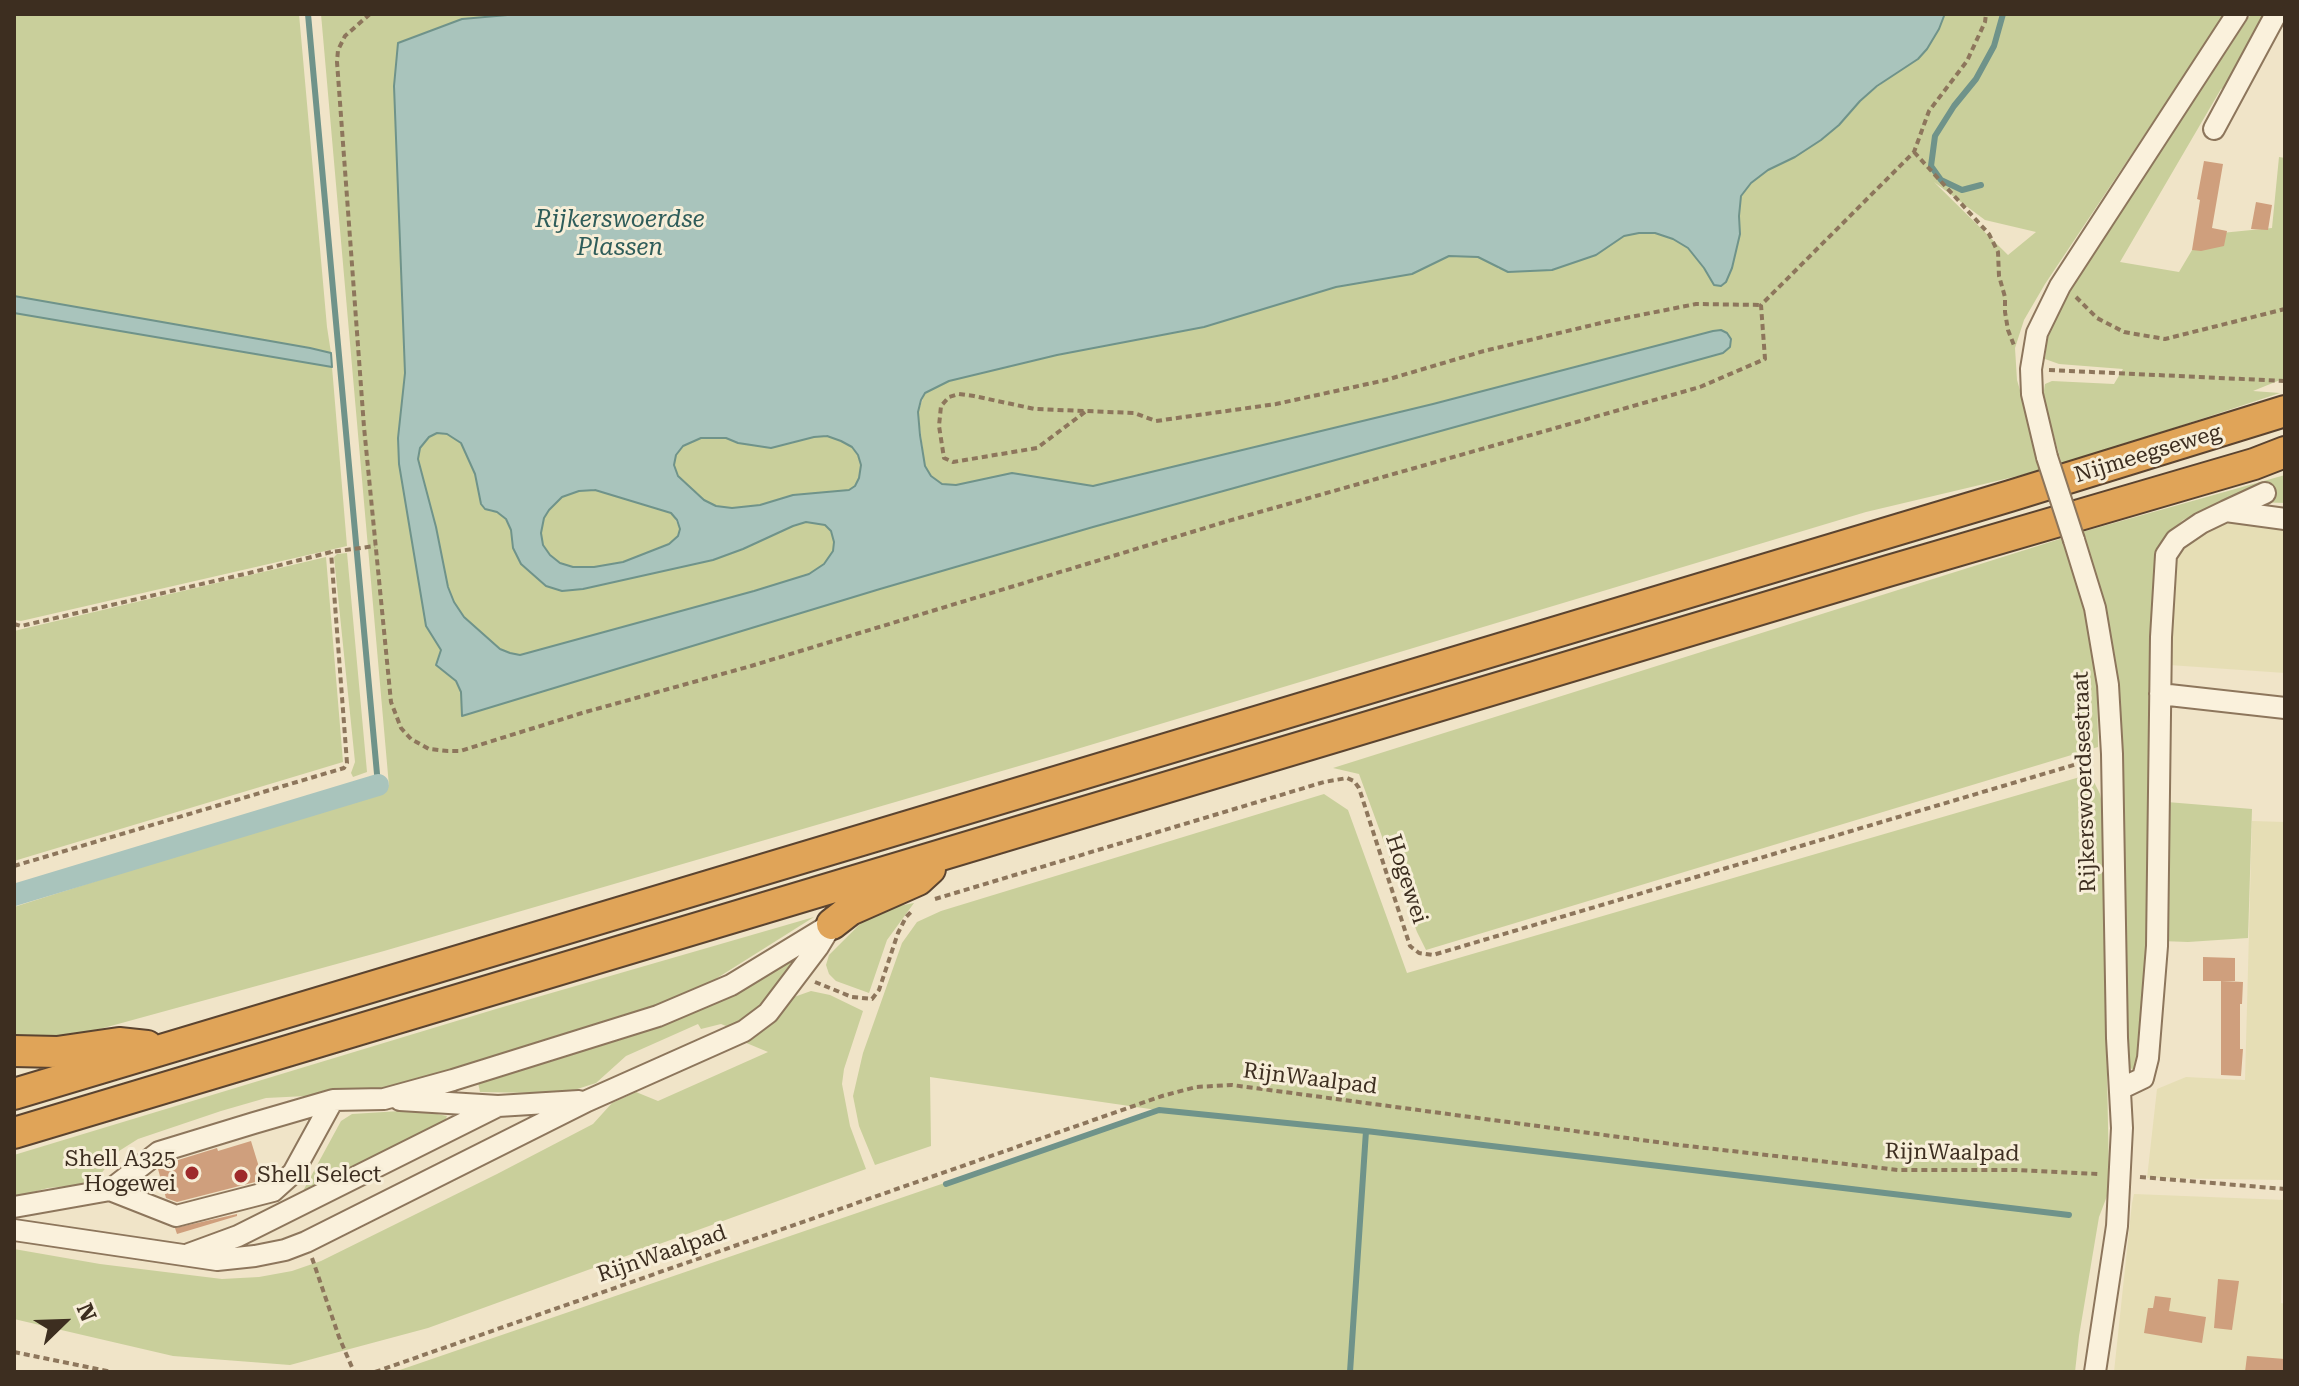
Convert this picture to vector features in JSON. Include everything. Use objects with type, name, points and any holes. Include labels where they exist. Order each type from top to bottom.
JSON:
[{"type":"highway","name":"Nijmeegseweg","points":[[14,1094],[2285,411]]},
{"type":"highway","name":"Nijmeegseweg","points":[[14,1133],[2254,464],[2285,452]]},
{"type":"highway","points":[[832,924],[850,910],[918,880],[949,852]]},
{"type":"highway","points":[[14,1051],[57,1052],[119,1043],[169,1048]]},
{"type":"street","name":"Rijkerswoerdsestraat","points":[[2095,1372],[2117,1226],[2122,1128],[2108,685],[2095,608],[2047,457],[2032,394],[2031,369],[2037,333],[2060,286],[2237,14]]},
{"type":"street","points":[[2214,129],[2276,14]]},
{"type":"street","points":[[2120,1089],[2143,1078],[2148,1058],[2157,946],[2162,597],[2166,555],[2176,540],[2201,523],[2234,512],[2265,493]]},
{"type":"street","points":[[2234,512],[2285,519]]},
{"type":"street","points":[[2160,694],[2285,708]]},
{"type":"street","points":[[14,1230],[217,1260],[285,1250],[587,1101],[744,1031],[768,1013],[832,924]]},
{"type":"street","points":[[384,1099],[658,1016],[731,985],[832,924]]},
{"type":"street","points":[[14,1207],[110,1190],[159,1152],[333,1100],[384,1099],[498,1106],[587,1101]]},
{"type":"street","points":[[110,1190],[176,1216],[273,1191],[293,1173],[333,1100]]},
{"type":"street","points":[[185,1255],[238,1236],[498,1106]]},
{"type":"path","points":[[370,14],[345,36],[338,50],[337,62],[375,546],[391,702],[401,728],[411,739],[429,749],[460,751],[1228,521],[1700,387],[1765,359],[1761,305]]},
{"type":"path","points":[[1085,412],[1037,448],[953,462],[944,458],[939,426],[941,406],[949,397],[959,394],[1035,409],[1134,413],[1156,421],[1276,404],[1386,380],[1484,351],[1605,322],[1696,304],[1761,305],[1914,152],[1929,111],[1967,61],[1986,14]]},
{"type":"path","points":[[1914,152],[1989,234],[1998,252],[2008,330],[2016,353],[2031,369],[2285,381]]},
{"type":"path","points":[[2060,286],[2077,297],[2097,318],[2124,332],[2165,339],[2285,309]]},
{"type":"path","points":[[14,624],[21,626],[331,552],[375,546]]},
{"type":"path","points":[[14,866],[344,768],[347,763],[331,552]]},
{"type":"path","name":"Hogewei","points":[[927,901],[1347,778],[1359,788],[1410,946],[1419,953],[1433,955],[2112,754]]},
{"type":"path","points":[[796,975],[852,997],[872,999],[879,990],[903,922],[917,907]]},
{"type":"path","name":"RijnWaalpad","points":[[375,1372],[1196,1087],[1232,1085],[1679,1145],[1898,1170],[2016,1170],[2285,1189]]},
{"type":"path","points":[[306,1242],[354,1372]]},
{"type":"path","points":[[14,1352],[112,1372]]},
{"type":"shaded area","points":[[2224,521],[2285,526],[2285,673],[2169,665],[2170,563],[2181,541]]},
{"type":"shaded area","points":[[2252,821],[2285,822],[2285,1180],[2147,1178],[2157,1089],[2186,1077],[2245,1080]]},
{"type":"shaded area","points":[[2134,1194],[2285,1200],[2281,1303],[2285,1304],[2285,1372],[2114,1372]]},
{"type":"green space","points":[[14,14],[299,14],[331,353],[14,296]]},
{"type":"green space","points":[[321,14],[519,14],[462,19],[394,86],[405,373],[398,438],[399,464],[426,626],[442,650],[436,665],[456,681],[461,692],[463,715],[1093,527],[1723,353],[1721,330],[1713,331],[1433,404],[1093,486],[1013,473],[956,485],[942,484],[931,476],[925,466],[918,412],[925,393],[949,381],[1057,355],[1204,327],[1336,287],[1412,274],[1449,256],[1478,257],[1499,269],[1610,245],[1624,236],[1655,233],[1688,248],[1714,285],[1732,268],[1740,234],[1741,196],[1751,183],[1768,170],[1795,157],[1839,125],[1860,101],[1891,76],[1944,14],[2225,14],[2024,320],[2015,348],[2017,380],[2043,470],[1866,512],[1067,752],[384,951],[67,1038],[14,1038],[14,907],[389,786]],"holes":[[[1934,182],[1985,220],[2036,232],[2008,255]]]},
{"type":"green space","points":[[2251,14],[2283,14],[2246,80],[2221,89],[2120,262],[2179,272],[2201,235],[2272,228],[2279,157],[2285,158],[2285,378],[2253,391],[2280,393],[2062,465],[2043,397],[2045,384],[2052,381],[2114,384],[2123,369],[2059,364],[2045,359],[2048,333],[2078,277]]},
{"type":"green space","points":[[14,313],[332,367],[347,546],[21,621],[14,620]]},
{"type":"green space","points":[[437,433],[453,436],[461,443],[475,474],[481,504],[506,519],[513,548],[521,564],[546,586],[583,589],[713,560],[806,522],[825,525],[831,531],[835,542],[833,551],[824,564],[809,574],[520,655],[510,653],[500,649],[463,617],[448,586],[418,459],[420,448]]},
{"type":"green space","points":[[827,436],[852,447],[858,455],[861,465],[859,479],[849,490],[793,495],[760,505],[716,506],[704,500],[678,476],[674,465],[676,455],[683,446],[701,438],[726,438],[771,448]]},
{"type":"green space","points":[[2285,475],[2285,503],[2224,501],[2183,520],[2171,531],[2162,546],[2143,1063],[2134,1071],[2125,1063],[2116,663],[2108,621],[2082,532]]},
{"type":"green space","points":[[595,490],[672,513],[680,529],[678,536],[669,544],[623,562],[594,567],[573,567],[560,563],[543,545],[541,533],[544,518],[562,497]]},
{"type":"green space","points":[[2063,538],[2091,628],[2097,679],[2098,747],[1426,950],[1359,774],[1333,768]]},
{"type":"green space","points":[[347,553],[367,772],[353,777],[351,773],[355,762],[334,557]]},
{"type":"green space","points":[[326,557],[343,762],[14,861],[14,631]]},
{"type":"green space","points":[[2080,777],[2093,780],[2102,804],[2109,1178],[2107,1196],[2099,1217],[2075,1372],[394,1372],[1157,1110],[930,1077],[931,1146],[875,1165],[859,1126],[853,1096],[863,1053],[902,943],[917,922],[941,911],[1324,794],[1348,810],[1407,973]]},
{"type":"green space","points":[[2167,802],[2252,809],[2248,938],[2161,941]]},
{"type":"green space","points":[[914,903],[887,940],[869,993],[836,981],[829,974],[826,965],[829,955],[873,911]]},
{"type":"green space","points":[[814,917],[706,985],[628,1017],[387,1092],[266,1098],[221,1111],[138,1139],[119,1151],[90,1184],[48,1188],[14,1197],[14,1155],[496,1009]]},
{"type":"green space","points":[[794,956],[797,964],[750,1018],[741,1022],[701,1029],[698,1024],[626,1056],[596,1083],[571,1091],[480,1092],[477,1078]]},
{"type":"green space","points":[[811,991],[830,995],[863,1011],[842,1084],[850,1126],[866,1169],[428,1328],[290,1365],[173,1356],[14,1319],[14,1249],[100,1264],[222,1279],[292,1271],[321,1261],[593,1124],[612,1103],[636,1092],[658,1101],[768,1052],[744,1042],[794,997]]},
{"type":"green space","points":[[416,1110],[447,1116],[445,1121],[303,1191],[341,1121],[352,1114]]},
{"type":"water","name":"Rijkerswoerdse Plassen","points":[[519,14],[1944,14],[1939,29],[1918,59],[1877,86],[1821,140],[1751,183],[1741,196],[1740,234],[1732,268],[1721,286],[1714,285],[1688,248],[1655,233],[1624,236],[1596,255],[1552,270],[1508,272],[1478,257],[1449,256],[1412,274],[1336,287],[1204,327],[1057,355],[949,381],[925,393],[921,400],[918,412],[920,435],[925,466],[931,476],[942,484],[956,485],[1012,473],[1093,486],[1433,404],[1713,331],[1721,330],[1731,339],[1730,347],[1723,353],[1093,527],[462,716],[461,692],[456,681],[436,665],[441,650],[426,626],[399,464],[398,438],[405,373],[394,86],[398,43],[462,19]],"holes":[[[437,433],[447,434],[461,443],[475,474],[481,504],[506,519],[513,548],[521,564],[546,586],[562,591],[713,560],[806,522],[825,525],[831,531],[833,551],[824,564],[809,574],[520,655],[510,653],[500,649],[464,617],[448,587],[418,459],[420,448]],[[827,436],[852,447],[858,455],[861,465],[859,478],[849,490],[793,495],[760,505],[716,506],[704,500],[678,476],[674,465],[676,455],[683,446],[701,438],[726,438],[771,448]],[[595,490],[671,513],[680,529],[678,536],[669,544],[623,562],[594,567],[573,567],[560,563],[543,545],[541,533],[544,518],[562,497]]]},
{"type":"water","points":[[14,296],[310,348],[331,353],[332,367],[14,313]]},
{"type":"building","points":[[2204,161],[2223,164],[2212,228],[2227,231],[2224,246],[2201,251],[2192,250]]},
{"type":"building","points":[[2256,202],[2272,205],[2268,230],[2251,229]]},
{"type":"building","points":[[2203,957],[2235,958],[2235,981],[2203,981]]},
{"type":"building","points":[[2221,981],[2243,982],[2240,1004],[2241,1076],[2221,1075]]},
{"type":"building","points":[[251,1141],[263,1180],[177,1202],[166,1198],[158,1169],[165,1164]]},
{"type":"building","points":[[237,1214],[177,1234],[175,1228]]},
{"type":"building","points":[[2218,1279],[2239,1281],[2232,1330],[2214,1328]]},
{"type":"building","points":[[2155,1296],[2171,1298],[2169,1311],[2206,1317],[2202,1343],[2144,1333],[2148,1308],[2153,1308]]},
{"type":"building","points":[[2247,1356],[2285,1359],[2285,1372],[2245,1372]]},
{"type":"waterway","points":[[308,14],[378,785]]},
{"type":"waterway","points":[[1981,185],[1962,190],[1941,180],[1931,166],[1935,136],[1976,79],[1994,46],[2003,14]]},
{"type":"waterway","points":[[14,895],[378,785]]},
{"type":"waterway","points":[[946,1184],[1159,1110],[1366,1131],[2069,1215]]},
{"type":"waterway","points":[[1350,1372],[1366,1131]]},
{"type":"place","name":"Shell A325 Hogewei","points":[[192,1173]]},
{"type":"place","name":"Shell Select","points":[[241,1176]]}]
